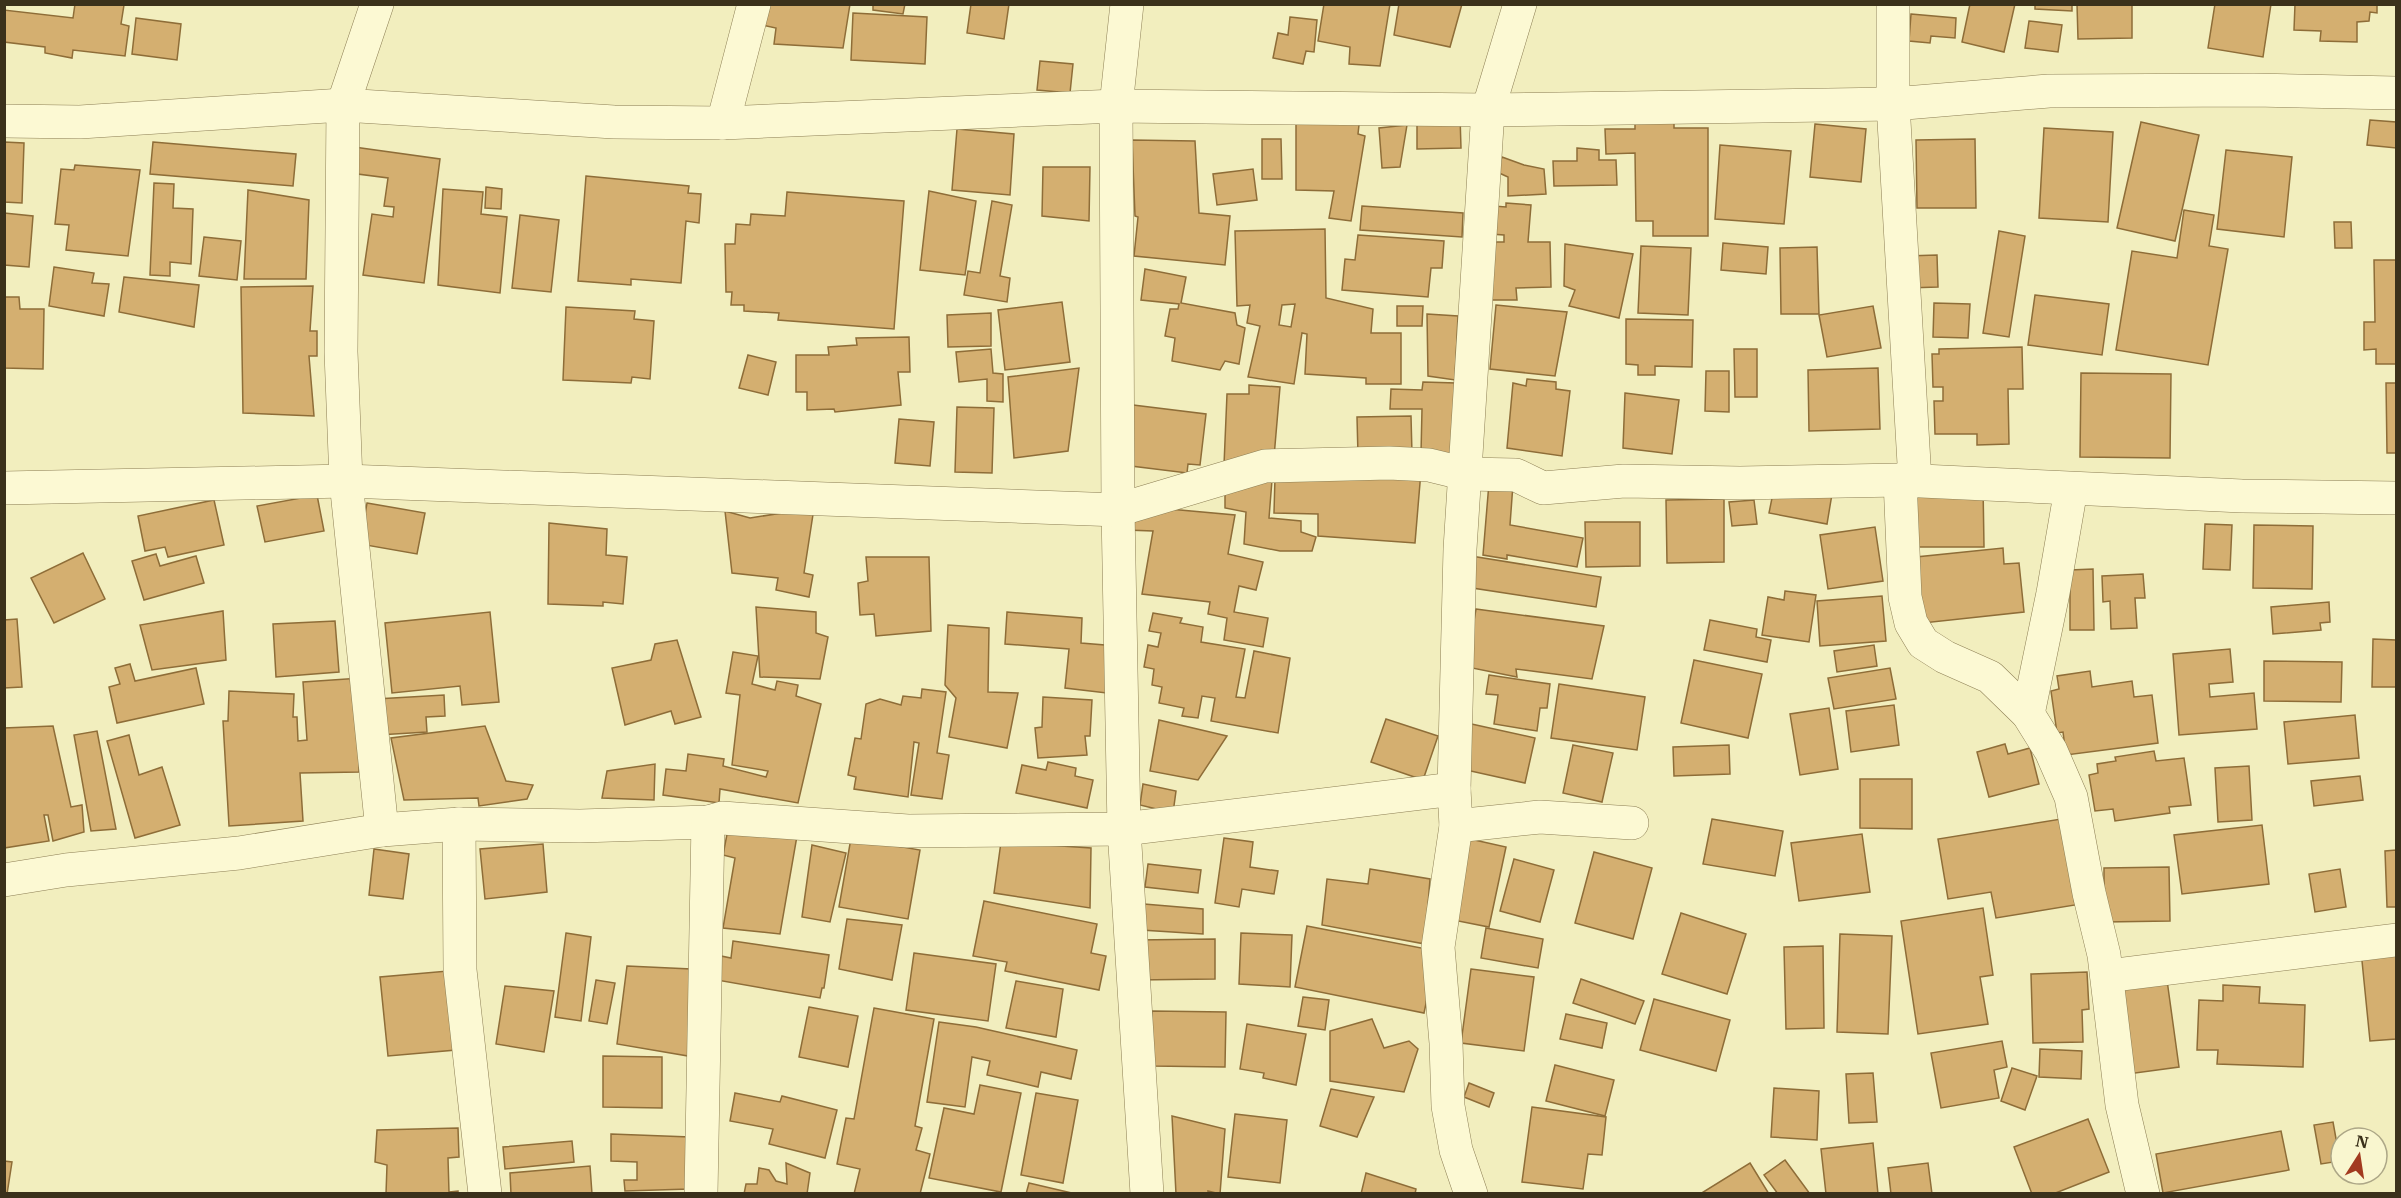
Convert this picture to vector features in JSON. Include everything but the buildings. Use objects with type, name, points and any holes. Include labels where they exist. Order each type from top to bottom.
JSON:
[{"type":"street","points":[[377,4],[343,105],[341,352],[346,480],[382,830]]},
{"type":"street","points":[[723,123],[754,4]]},
{"type":"street","points":[[1127,4],[1116,106],[1118,510],[1124,829],[1147,1194]]},
{"type":"street","points":[[1471,1194],[1456,1150],[1448,1106],[1446,1043],[1438,947],[1456,826],[1454,789],[1458,584],[1466,474],[1468,389],[1488,110],[1520,4]]},
{"type":"street","points":[[1893,4],[1893,104],[1907,480],[1905,597],[1911,623],[1923,643],[1945,657],[1990,677],[2028,714],[2051,751],[2071,797],[2107,976],[2122,1105],[2143,1194]]},
{"type":"street","points":[[4,121],[80,122],[343,105],[614,122],[723,123],[1116,106],[1488,110],[1893,104],[2049,91],[2254,90],[2397,93]]},
{"type":"street","points":[[4,488],[346,480],[1118,510],[1265,466],[1389,463],[1429,465],[1466,474],[1516,475],[1543,488],[1624,481],[1740,483],[1907,480],[2242,496],[2397,498]]},
{"type":"street","points":[[2028,714],[2053,593],[2071,489]]},
{"type":"street","points":[[4,880],[66,870],[239,854],[382,830],[459,825],[580,826],[708,822],[722,818],[909,831],[1124,829],[1454,789]]},
{"type":"street","points":[[1456,826],[1540,817],[1632,823]]},
{"type":"street","points":[[701,1194],[708,822]]},
{"type":"street","points":[[459,825],[460,970],[484,1194]]},
{"type":"street","points":[[2107,976],[2397,940]]}]
